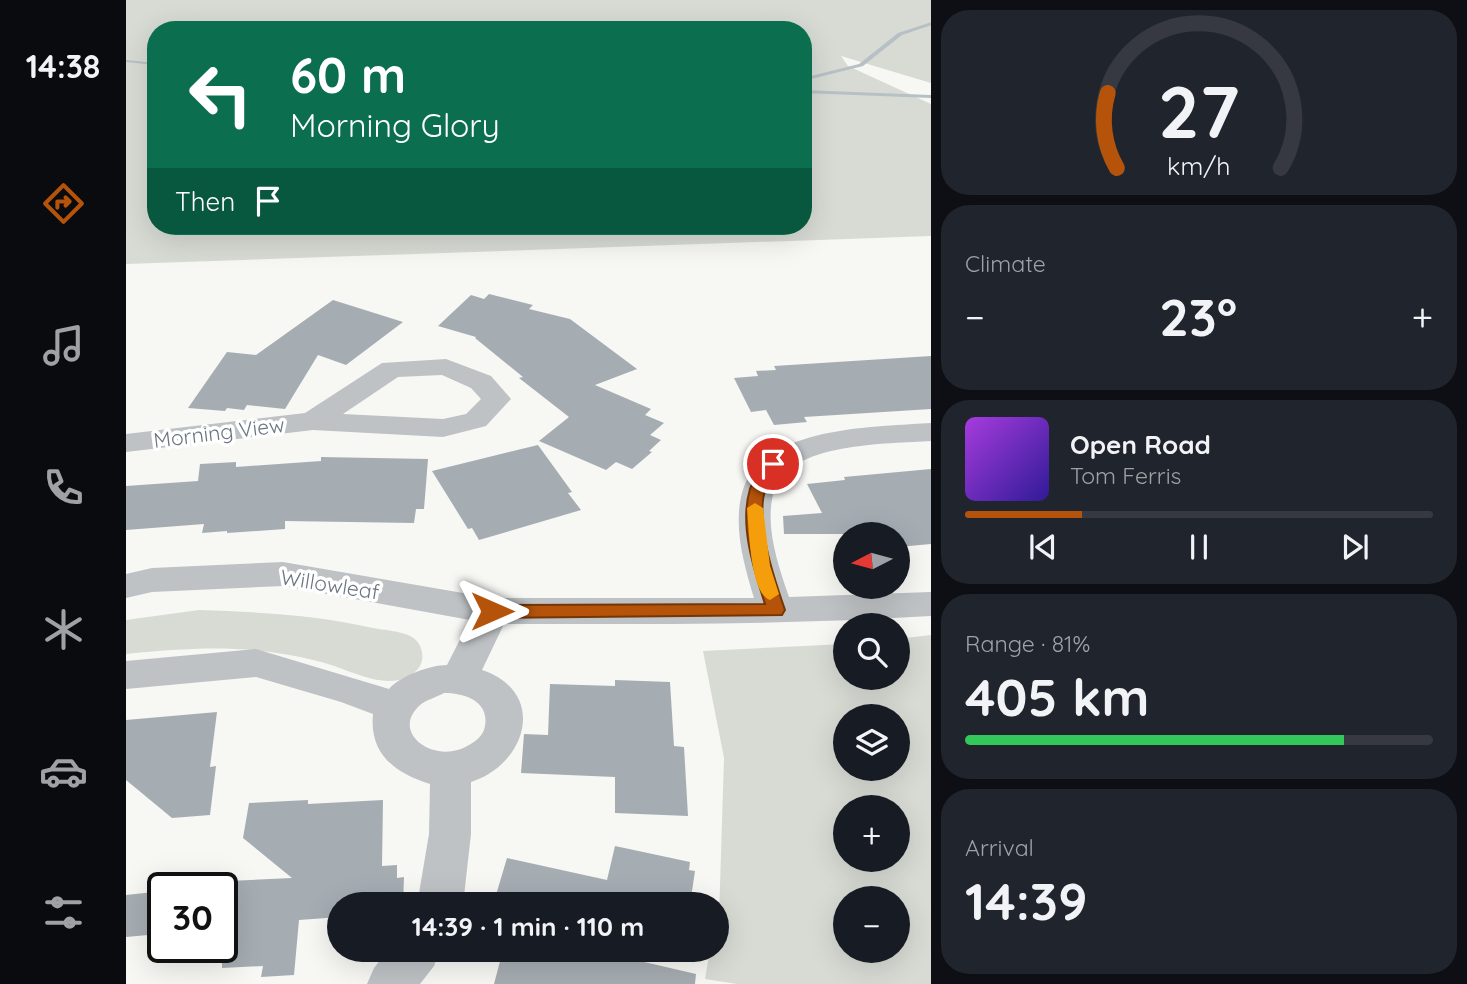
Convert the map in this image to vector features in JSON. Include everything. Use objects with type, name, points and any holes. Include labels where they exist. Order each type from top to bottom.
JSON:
[{"type":"street","name":"Morning View","points":[[126,443],[313,421],[443,428],[476,420],[497,399],[481,382],[446,367],[392,369],[313,421]]},
{"type":"street","points":[[776,610],[761,566],[755,511],[758,487],[773,464],[813,445],[931,432]]},
{"type":"street","name":"Willowleaf","points":[[126,586],[152,580],[283,574],[492,611],[776,610],[931,604]]},
{"type":"street","points":[[459,679],[492,611]]},
{"type":"street","points":[[126,674],[256,663],[351,690],[395,707]]},
{"type":"street","points":[[440,679],[459,679],[476,683],[490,691],[501,702],[505,730],[498,744],[486,757],[470,765],[432,769],[413,762],[400,751],[391,737],[390,722],[395,707],[407,694],[422,684],[440,679]]},
{"type":"street","points":[[442,892],[450,834],[451,769]]},
{"type":"street","points":[[391,984],[408,962]]},
{"type":"shaded area","points":[[126,0],[931,0],[931,83],[841,56],[848,66],[931,104],[931,236],[126,264]]},
{"type":"shaded area","points":[[199,610],[308,617],[397,632],[410,636],[418,643],[421,647],[422,662],[416,671],[406,678],[382,681],[321,662],[271,652],[200,649],[126,654],[126,620]]},
{"type":"shaded area","points":[[931,635],[931,984],[737,984],[705,979],[708,962],[729,962],[729,892],[720,892],[724,758],[703,651],[833,645],[833,690],[910,690],[910,638]]},
{"type":"building","points":[[489,294],[533,305],[529,309],[570,319],[637,369],[595,385],[651,409],[645,415],[664,423],[650,435],[661,440],[649,451],[652,452],[632,469],[616,462],[606,470],[539,441],[569,417],[519,378],[523,377],[476,337],[438,326],[471,295],[484,299]]},
{"type":"building","points":[[333,300],[403,322],[346,365],[318,355],[285,409],[247,405],[244,410],[227,408],[225,411],[188,408],[227,352],[256,355]]},
{"type":"building","points":[[931,356],[931,409],[804,417],[807,422],[774,425],[766,410],[751,412],[734,378],[758,376],[756,371],[776,370],[774,366]]},
{"type":"building","points":[[538,445],[572,492],[568,493],[581,510],[479,540],[472,528],[468,529],[432,471]]},
{"type":"building","points":[[321,457],[428,459],[424,509],[416,509],[414,523],[285,521],[285,529],[227,533],[202,533],[204,524],[126,530],[126,486],[198,481],[200,464],[236,462],[236,467],[321,461]]},
{"type":"building","points":[[931,469],[931,544],[910,546],[910,522],[833,522],[833,534],[784,534],[783,516],[822,513],[807,484],[845,480],[844,477]]},
{"type":"building","points":[[615,680],[670,682],[674,746],[684,747],[688,816],[615,813],[615,777],[521,773],[524,734],[548,735],[550,684],[615,686]]},
{"type":"building","points":[[217,712],[210,767],[216,766],[210,815],[172,818],[126,780],[126,720]]},
{"type":"building","points":[[308,800],[308,804],[383,800],[382,866],[397,865],[397,878],[404,877],[403,892],[327,892],[327,918],[299,920],[294,975],[261,977],[263,966],[222,968],[222,963],[238,963],[238,881],[292,878],[243,838],[249,803]]},
{"type":"building","points":[[615,846],[690,862],[689,870],[695,871],[692,892],[497,892],[507,858],[607,880]]},
{"type":"building","points":[[147,893],[147,935],[126,937],[126,895]]},
{"type":"building","points":[[500,962],[644,962],[696,974],[695,984],[494,984]]},
{"type":"waterway","points":[[812,78],[861,65],[900,34],[931,23]]},
{"type":"waterway","points":[[126,61],[147,63]]},
{"type":"waterway","points":[[812,91],[931,97]]},
{"type":"slow traffic","points":[[755,508],[761,566],[770,594]]},
{"type":"route","points":[[492,611],[776,610],[761,566],[755,511],[758,487],[773,464]]}]
